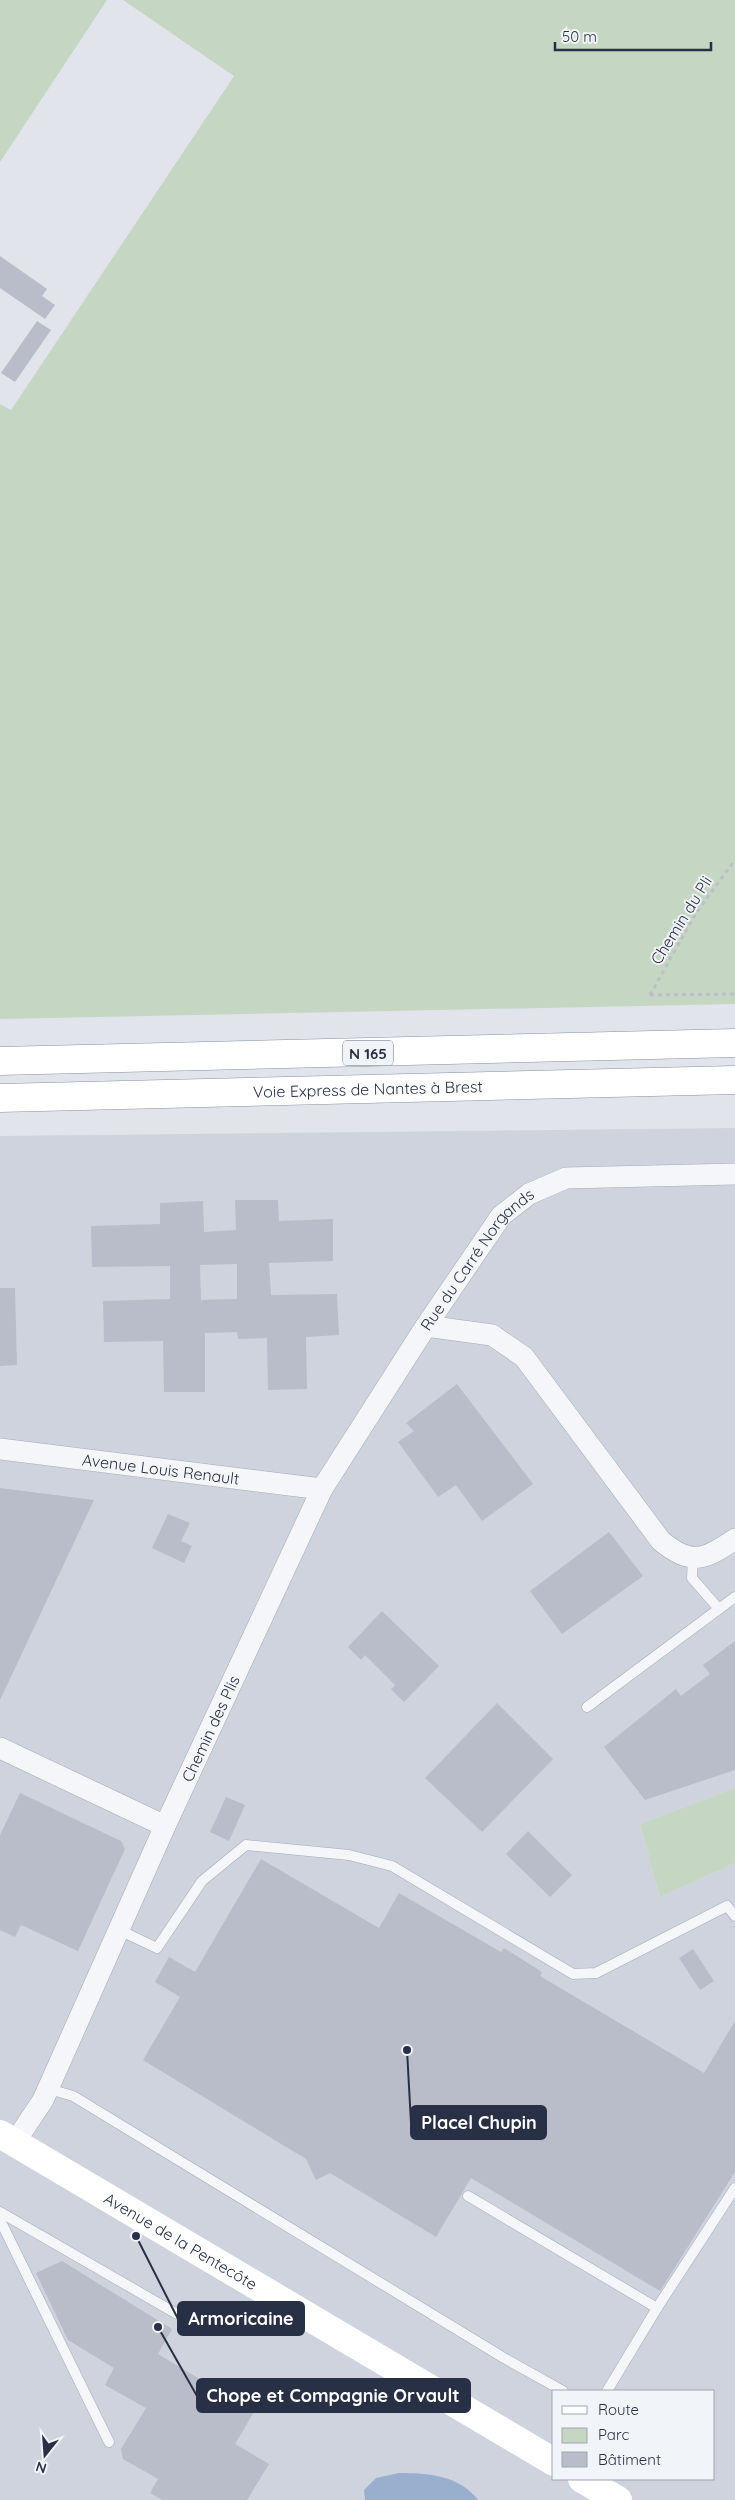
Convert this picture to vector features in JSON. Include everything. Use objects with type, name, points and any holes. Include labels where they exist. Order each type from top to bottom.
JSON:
[{"type":"main road","name":"N 165","points":[[0,1061],[735,1043]]},
{"type":"main road","name":"Voie Express de Nantes à Brest","points":[[0,1098],[735,1080]]},
{"type":"main road","name":"Avenue de la Pentecôte","points":[[7,2138],[552,2461]]},
{"type":"main road","points":[[584,2480],[618,2500]]},
{"type":"street","name":"Rue du Carré Norgands","points":[[692,1558],[674,1552],[661,1541],[524,1357],[492,1335],[426,1326],[501,1216],[529,1194],[566,1178],[735,1174]]},
{"type":"street","name":"Chemin des Plis","points":[[7,2138],[49,2089],[165,1826],[322,1489],[426,1326]]},
{"type":"street","name":"Avenue Louis Renault","points":[[0,1449],[322,1489]]},
{"type":"street","points":[[692,1558],[712,1555],[735,1539]]},
{"type":"street","points":[[0,1748],[165,1826]]},
{"type":"lane","points":[[692,1558],[692,1578],[719,1609]]},
{"type":"lane","points":[[587,1708],[735,1597]]},
{"type":"lane","points":[[119,1930],[157,1948],[202,1881],[246,1845],[349,1855],[392,1866],[573,1974],[596,1973],[727,1906],[735,1916]]},
{"type":"lane","points":[[49,2089],[73,2096],[529,2373],[561,2390]]},
{"type":"lane","points":[[608,2390],[657,2308],[735,2188]]},
{"type":"lane","points":[[468,2196],[657,2308]]},
{"type":"lane","points":[[0,2212],[177,2314]]},
{"type":"lane","points":[[0,2220],[110,2442]]},
{"type":"path","name":"Chemin du Pli","points":[[735,860],[696,914],[650,995],[735,994]]},
{"type":"shaded area","points":[[735,1128],[735,1788],[640,1824],[660,1897],[735,1863],[735,2500],[0,2500],[0,1136]]},
{"type":"green space","points":[[0,0],[107,0],[0,162]]},
{"type":"green space","points":[[123,0],[735,0],[735,1004],[0,1019],[0,404],[11,410],[234,76]]},
{"type":"green space","points":[[735,1788],[735,1863],[660,1897],[640,1824]]},
{"type":"water","points":[[399,2473],[432,2475],[452,2480],[462,2485],[478,2500],[365,2500],[364,2490],[376,2478]]},
{"type":"building","points":[[0,256],[47,289],[42,296],[55,305],[45,319],[0,288]]},
{"type":"building","points":[[37,321],[51,330],[15,382],[1,373]]},
{"type":"building","points":[[235,1200],[278,1200],[279,1221],[333,1219],[333,1261],[269,1263],[271,1295],[337,1294],[339,1335],[306,1337],[307,1389],[268,1390],[267,1338],[238,1339],[237,1332],[205,1333],[205,1392],[164,1392],[163,1341],[104,1342],[103,1301],[170,1299],[170,1266],[92,1267],[91,1226],[160,1224],[160,1203],[203,1201],[204,1232],[236,1230]],"holes":[[[237,1264],[237,1299],[201,1300],[200,1265]]]},
{"type":"building","points":[[0,1288],[15,1288],[17,1365],[0,1366]]},
{"type":"building","points":[[457,1384],[533,1484],[482,1521],[456,1485],[438,1497],[398,1442],[414,1431],[406,1423]]},
{"type":"building","points":[[0,1488],[94,1500],[0,1700]]},
{"type":"building","points":[[168,1514],[190,1523],[181,1541],[192,1546],[184,1563],[152,1548]]},
{"type":"building","points":[[609,1532],[643,1576],[562,1634],[530,1591]]},
{"type":"building","points":[[382,1611],[439,1666],[404,1702],[391,1689],[395,1685],[365,1655],[361,1660],[348,1647]]},
{"type":"building","points":[[735,1641],[735,1770],[645,1800],[604,1747],[676,1689],[681,1696],[710,1674],[703,1665]]},
{"type":"building","points":[[497,1703],[553,1759],[482,1832],[425,1778]]},
{"type":"building","points":[[20,1793],[121,1841],[125,1849],[78,1951],[21,1925],[15,1937],[0,1930],[0,1835]]},
{"type":"building","points":[[226,1797],[245,1805],[229,1841],[210,1832]]},
{"type":"building","points":[[528,1831],[572,1875],[550,1897],[506,1854]]},
{"type":"building","points":[[261,1859],[379,1928],[399,1893],[501,1952],[504,1948],[542,1972],[540,1976],[704,2073],[735,2021],[735,2172],[660,2291],[471,2178],[436,2237],[330,2173],[316,2180],[306,2159],[143,2060],[180,1997],[155,1982],[169,1957],[195,1972]]},
{"type":"building","points":[[693,1949],[714,1981],[700,1990],[679,1958]]},
{"type":"building","points":[[62,2261],[172,2329],[158,2354],[254,2412],[235,2444],[269,2464],[247,2500],[162,2500],[150,2493],[158,2479],[123,2459],[121,2449],[146,2408],[105,2385],[114,2368],[68,2340],[36,2273]]},
{"type":"place","name":"Placel Chupin","points":[[407,2050]]},
{"type":"place","name":"Armoricaine","points":[[136,2236]]},
{"type":"place","name":"Chope et Compagnie Orvault","points":[[158,2327]]}]
